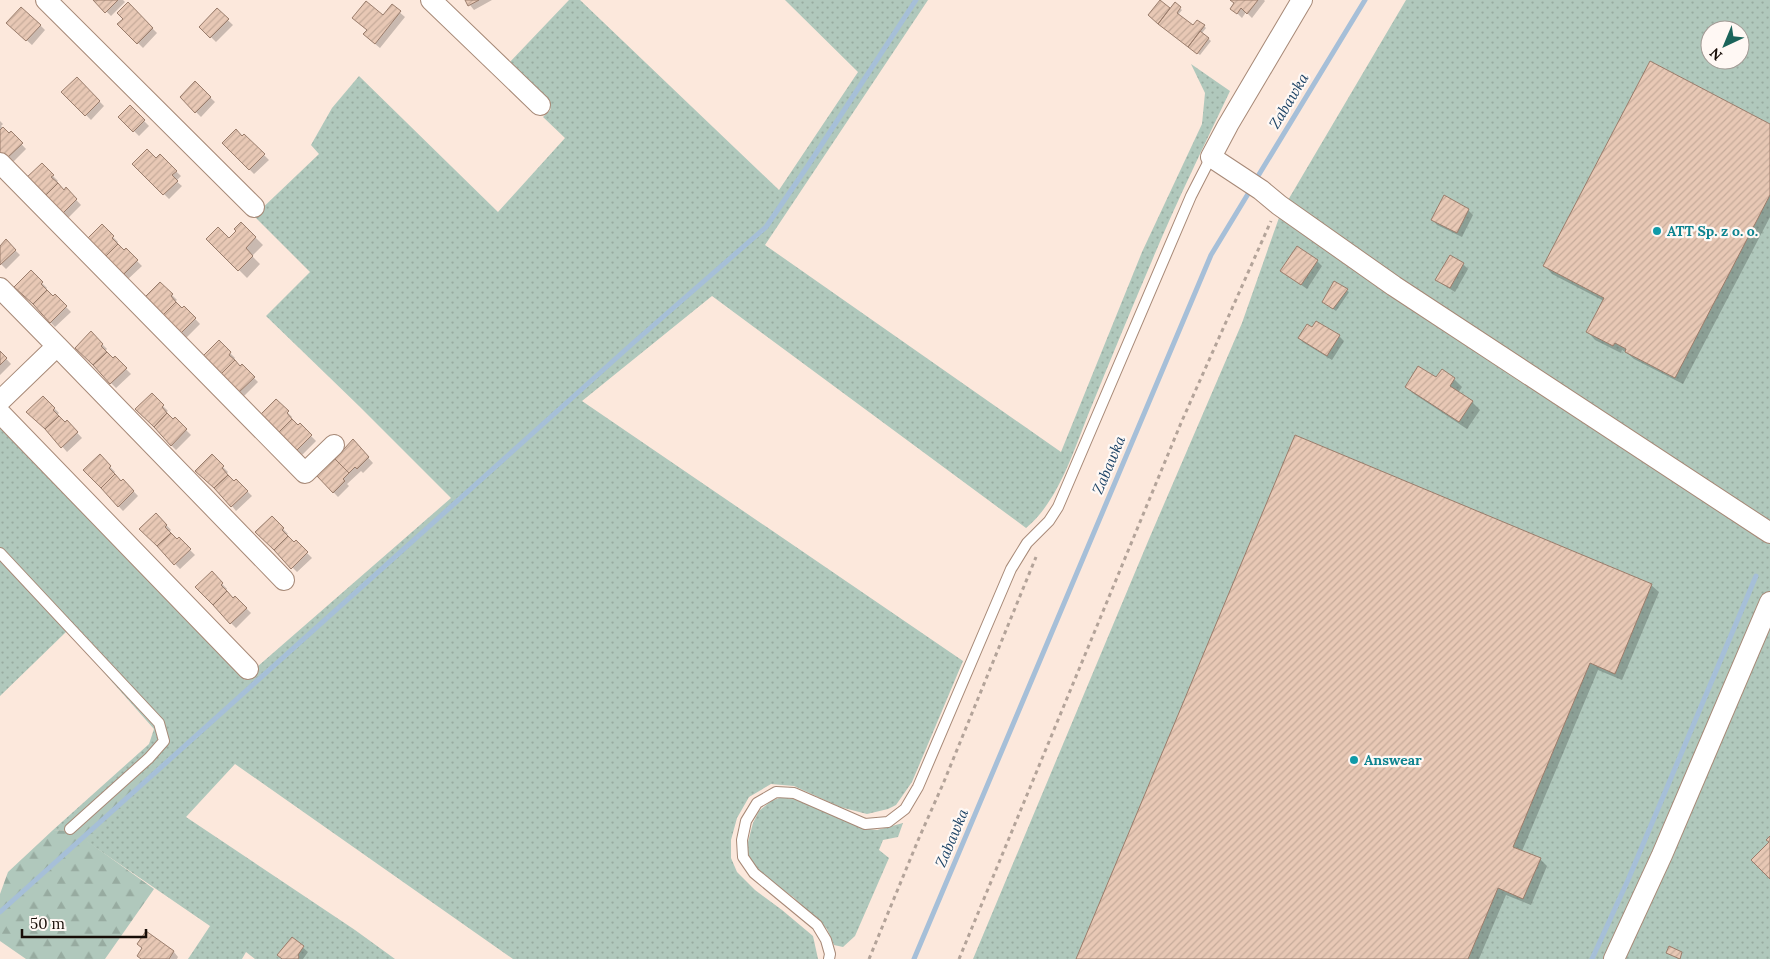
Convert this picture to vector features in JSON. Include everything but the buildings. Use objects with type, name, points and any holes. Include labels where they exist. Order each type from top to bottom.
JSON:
[{"type":"street","points":[[46,0],[254,207]]},
{"type":"street","points":[[431,0],[540,105]]},
{"type":"street","points":[[1302,0],[1211,157],[1261,190],[1279,205],[1394,286],[1770,533]]},
{"type":"street","points":[[0,163],[305,473],[334,445]]},
{"type":"street","points":[[0,288],[284,580]]},
{"type":"street","points":[[0,401],[57,346]]},
{"type":"street","points":[[0,413],[248,669]]},
{"type":"street","points":[[1614,959],[1662,855],[1770,602]]},
{"type":"lane","points":[[829,959],[830,954],[826,940],[817,925],[754,873],[743,857],[742,840],[746,821],[756,804],[776,792],[794,793],[865,824],[888,822],[905,809],[918,787],[1011,569],[1027,543],[1049,521],[1058,508],[1191,196],[1211,157]]},
{"type":"lane","points":[[0,553],[159,722],[164,741],[149,758],[70,829]]},
{"type":"path","points":[[959,959],[1177,432],[1279,205]]},
{"type":"path","points":[[869,959],[943,784],[1037,552]]},
{"type":"green space","points":[[569,0],[580,0],[779,190],[858,72],[785,0],[928,0],[765,245],[1061,452],[1142,252],[1202,124],[1205,93],[1191,64],[1230,91],[1160,241],[1057,489],[1038,517],[1026,528],[712,296],[582,401],[963,661],[912,782],[896,805],[867,814],[840,807],[794,786],[771,784],[749,797],[737,818],[731,840],[731,858],[737,872],[755,890],[813,936],[818,959],[513,959],[235,764],[186,817],[355,930],[395,959],[255,959],[246,952],[242,959],[188,959],[210,926],[86,841],[143,787],[137,772],[75,831],[53,830],[149,744],[154,729],[67,631],[0,696],[0,427],[245,680],[257,667],[451,498],[266,316],[310,272],[254,216],[319,154],[311,145],[332,108],[359,76],[498,212],[565,138],[543,117],[551,109],[506,66]]},
{"type":"green space","points":[[1406,0],[1770,0],[1770,959],[973,959],[1149,539],[1242,323],[1281,212]]},
{"type":"green space","points":[[138,772],[144,787],[87,841],[154,889],[105,959],[26,959],[0,941],[0,894],[8,872],[53,830],[75,831]]},
{"type":"green space","points":[[782,797],[798,800],[862,828],[877,830],[903,823],[898,837],[883,840],[879,850],[889,858],[855,936],[843,947],[834,945],[827,929],[793,897],[759,873],[748,857],[748,842],[753,823],[759,811],[771,801]]},
{"type":"waterway","points":[[0,912],[632,344],[766,227],[916,0]]},
{"type":"waterway","name":"Zabawka","points":[[1255,181],[1365,0]]},
{"type":"waterway","name":"Zabawka","points":[[914,959],[1211,255],[1251,189]]},
{"type":"waterway","points":[[1592,959],[1628,880],[1756,576]]},
{"type":"place","name":"ATT Sp. z o. o.","points":[[1657,231]]},
{"type":"place","name":"Answear","points":[[1354,760]]}]
